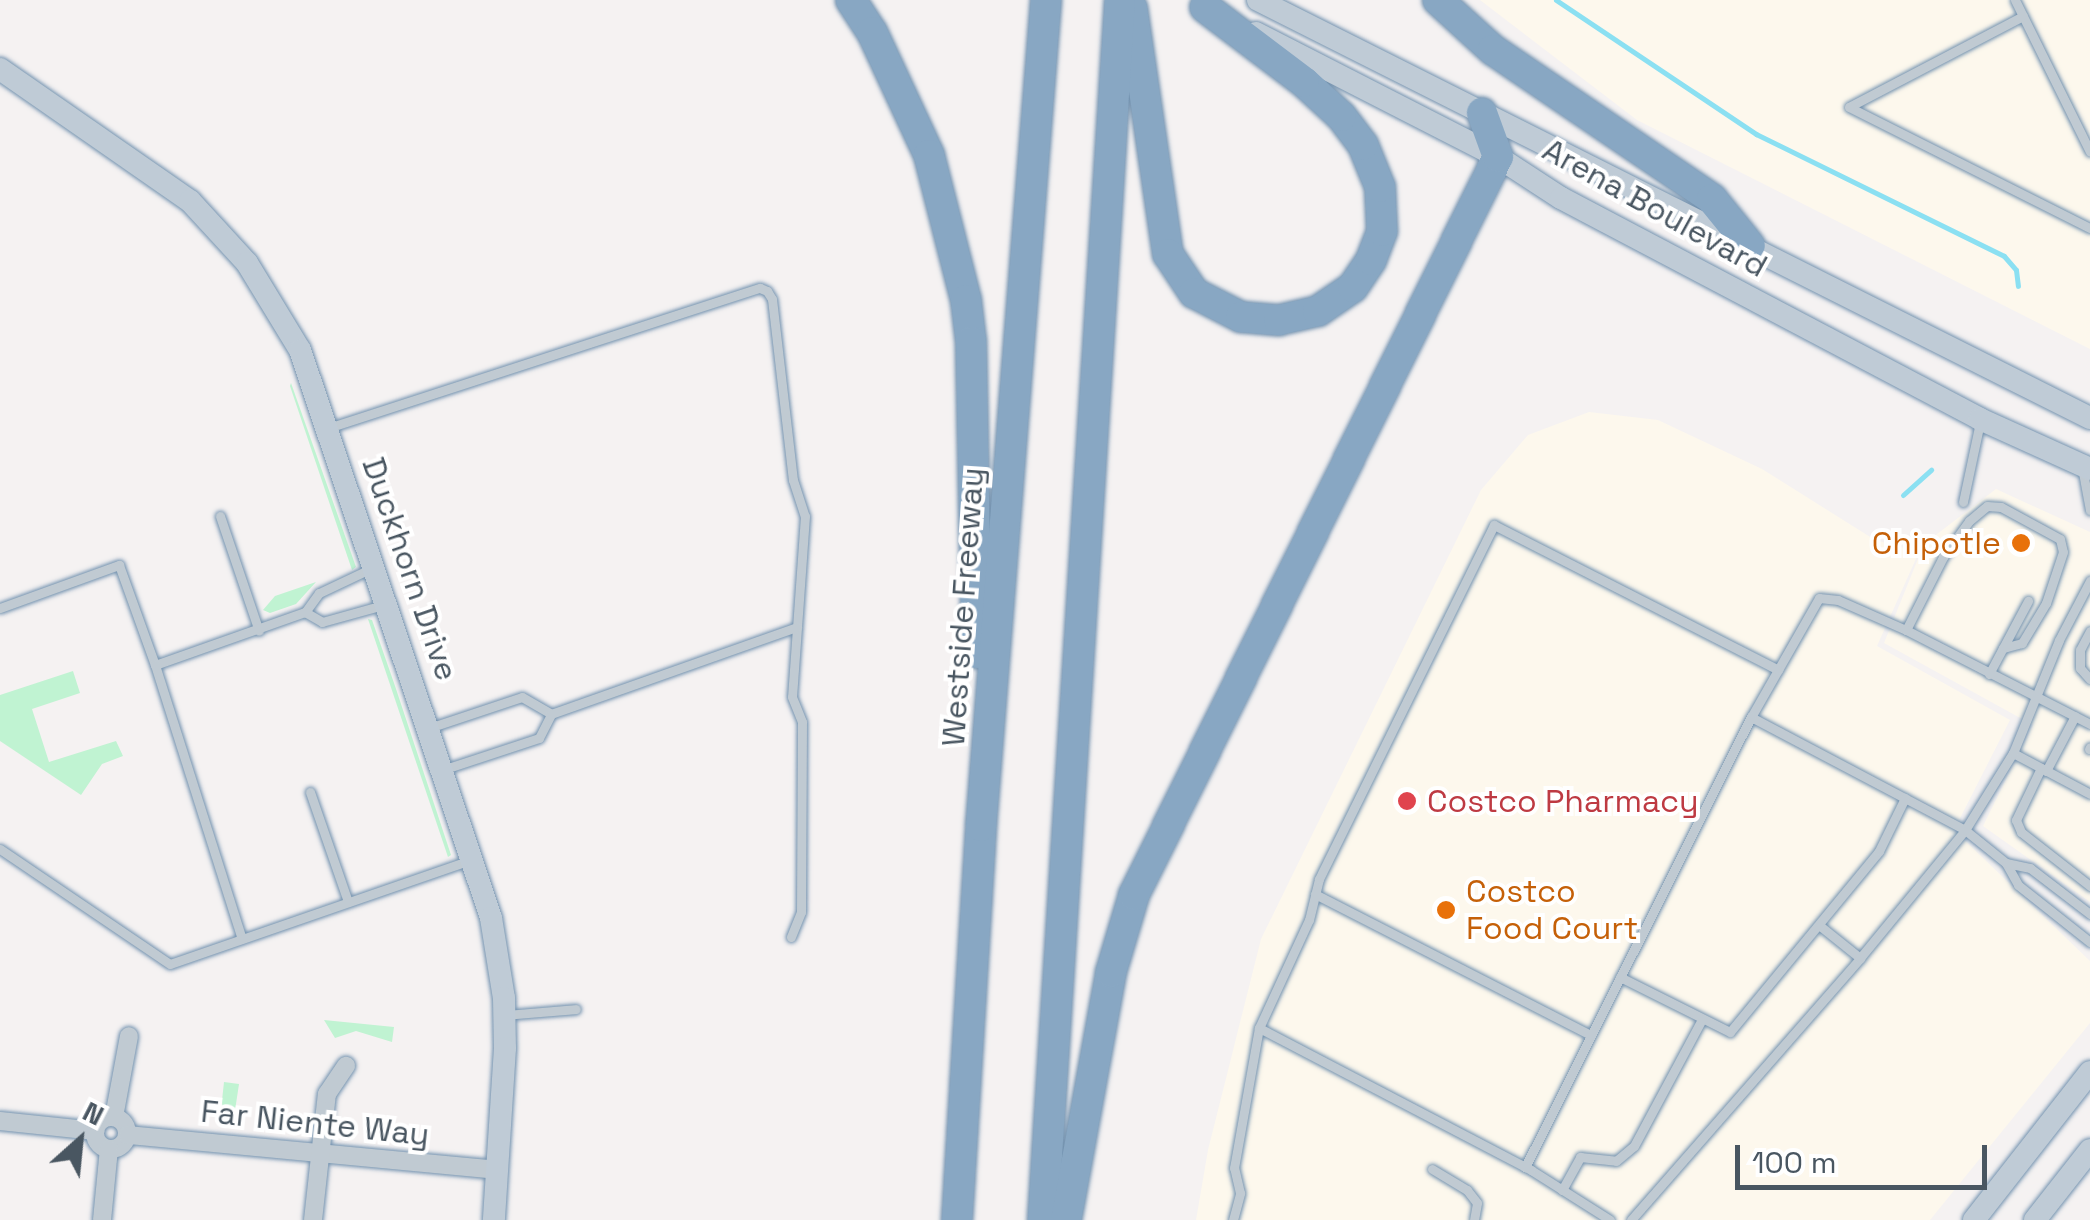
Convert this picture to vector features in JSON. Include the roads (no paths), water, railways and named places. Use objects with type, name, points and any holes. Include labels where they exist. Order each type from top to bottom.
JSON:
[{"type":"highway","points":[[851,0],[872,32],[929,155],[966,300],[971,342],[981,826]]},
{"type":"highway","name":"Westside Freeway","points":[[957,1220],[981,826],[1046,0]]},
{"type":"highway","points":[[1043,1220],[1120,0]]},
{"type":"highway","points":[[1131,0],[1168,254],[1194,293],[1241,317],[1279,320],[1318,310],[1353,287],[1372,260],[1382,231],[1380,186],[1363,145],[1341,116],[1304,82],[1198,4]]},
{"type":"highway","points":[[1438,0],[1493,50],[1712,198],[1750,246]]},
{"type":"highway","points":[[1066,1220],[1111,972],[1134,896],[1498,157],[1482,113]]},
{"type":"main road","name":"Arena Boulevard","points":[[1258,0],[2090,418]]},
{"type":"main road","name":"Arena Boulevard","points":[[1198,4],[1498,157],[1561,198],[1980,419],[2086,467]]},
{"type":"main road","name":"Duckhorn Drive","points":[[0,69],[164,179],[226,237],[284,320],[328,428],[472,859],[498,950],[505,1016],[494,1220]]},
{"type":"main road","points":[[1974,1220],[2090,1072]]},
{"type":"main road","points":[[2035,1220],[2090,1150]]},
{"type":"street","points":[[114,1117],[129,1036]]},
{"type":"street","points":[[313,1220],[327,1094],[346,1066]]},
{"type":"street","points":[[114,1117],[124,1123],[128,1134],[122,1146],[109,1149],[99,1143],[95,1131],[102,1119],[114,1117]]},
{"type":"street","points":[[0,1120],[95,1131]]},
{"type":"street","name":"Far Niente Way","points":[[128,1134],[497,1170]]},
{"type":"street","points":[[102,1220],[109,1149]]},
{"type":"lane","points":[[2015,0],[2090,152]]},
{"type":"lane","points":[[2023,16],[1848,107],[2090,228]]},
{"type":"lane","points":[[328,428],[760,288],[766,291],[772,299],[793,480],[805,516],[792,697],[802,722],[801,912],[791,937]]},
{"type":"lane","points":[[1963,502],[1980,419]]},
{"type":"lane","points":[[2086,467],[2090,510]]},
{"type":"lane","points":[[1906,630],[1943,557],[1987,506],[2001,507],[2060,539],[2062,552],[2046,602],[2022,643],[2003,648]]},
{"type":"lane","points":[[220,516],[259,631]]},
{"type":"lane","points":[[1233,1220],[1240,1193],[1234,1168],[1259,1028],[1310,920],[1315,894],[1494,526],[1778,670]]},
{"type":"lane","points":[[0,608],[119,565],[242,939]]},
{"type":"lane","points":[[154,666],[305,612],[320,593],[375,567]]},
{"type":"lane","points":[[1631,1220],[1860,958],[1964,830],[2013,753],[2059,640],[2090,581]]},
{"type":"lane","points":[[1525,1167],[1752,717],[1820,598],[1838,600],[1906,630],[2090,724]]},
{"type":"lane","points":[[1989,674],[2028,601]]},
{"type":"lane","points":[[305,612],[322,622],[387,604]]},
{"type":"lane","points":[[443,770],[539,738],[551,714],[797,627]]},
{"type":"lane","points":[[2090,630],[2080,650],[2080,668],[2090,679]]},
{"type":"lane","points":[[429,728],[522,697],[551,714]]},
{"type":"lane","points":[[2075,716],[2016,820],[2022,832],[2090,886]]},
{"type":"lane","points":[[1752,717],[1964,830],[2006,863],[2018,885],[2090,942]]},
{"type":"lane","points":[[2013,753],[2090,794]]},
{"type":"lane","points":[[2071,784],[2078,771]]},
{"type":"lane","points":[[310,792],[348,902]]},
{"type":"lane","points":[[1620,977],[1730,1032],[1879,850],[1905,798]]},
{"type":"lane","points":[[0,849],[170,964],[472,859]]},
{"type":"lane","points":[[2006,863],[2030,868],[2090,914]]},
{"type":"lane","points":[[1315,894],[1591,1035]]},
{"type":"lane","points":[[1819,925],[1860,958]]},
{"type":"lane","points":[[505,1016],[576,1009]]},
{"type":"lane","points":[[1562,1190],[1580,1157],[1616,1162],[1634,1146],[1702,1018]]},
{"type":"lane","points":[[1259,1028],[1525,1167],[1610,1220]]},
{"type":"lane","points":[[1432,1170],[1468,1190],[1477,1203],[1474,1220]]},
{"type":"waterway","points":[[1556,0],[1756,134],[2004,256],[2016,270],[2018,286]]},
{"type":"waterway","points":[[1903,495],[1931,470]]},
{"type":"place","name":"Chipotle","points":[[2021,543]]},
{"type":"place","name":"Costco Pharmacy","points":[[1407,801]]},
{"type":"place","name":"Costco Food Court","points":[[1446,910]]}]
